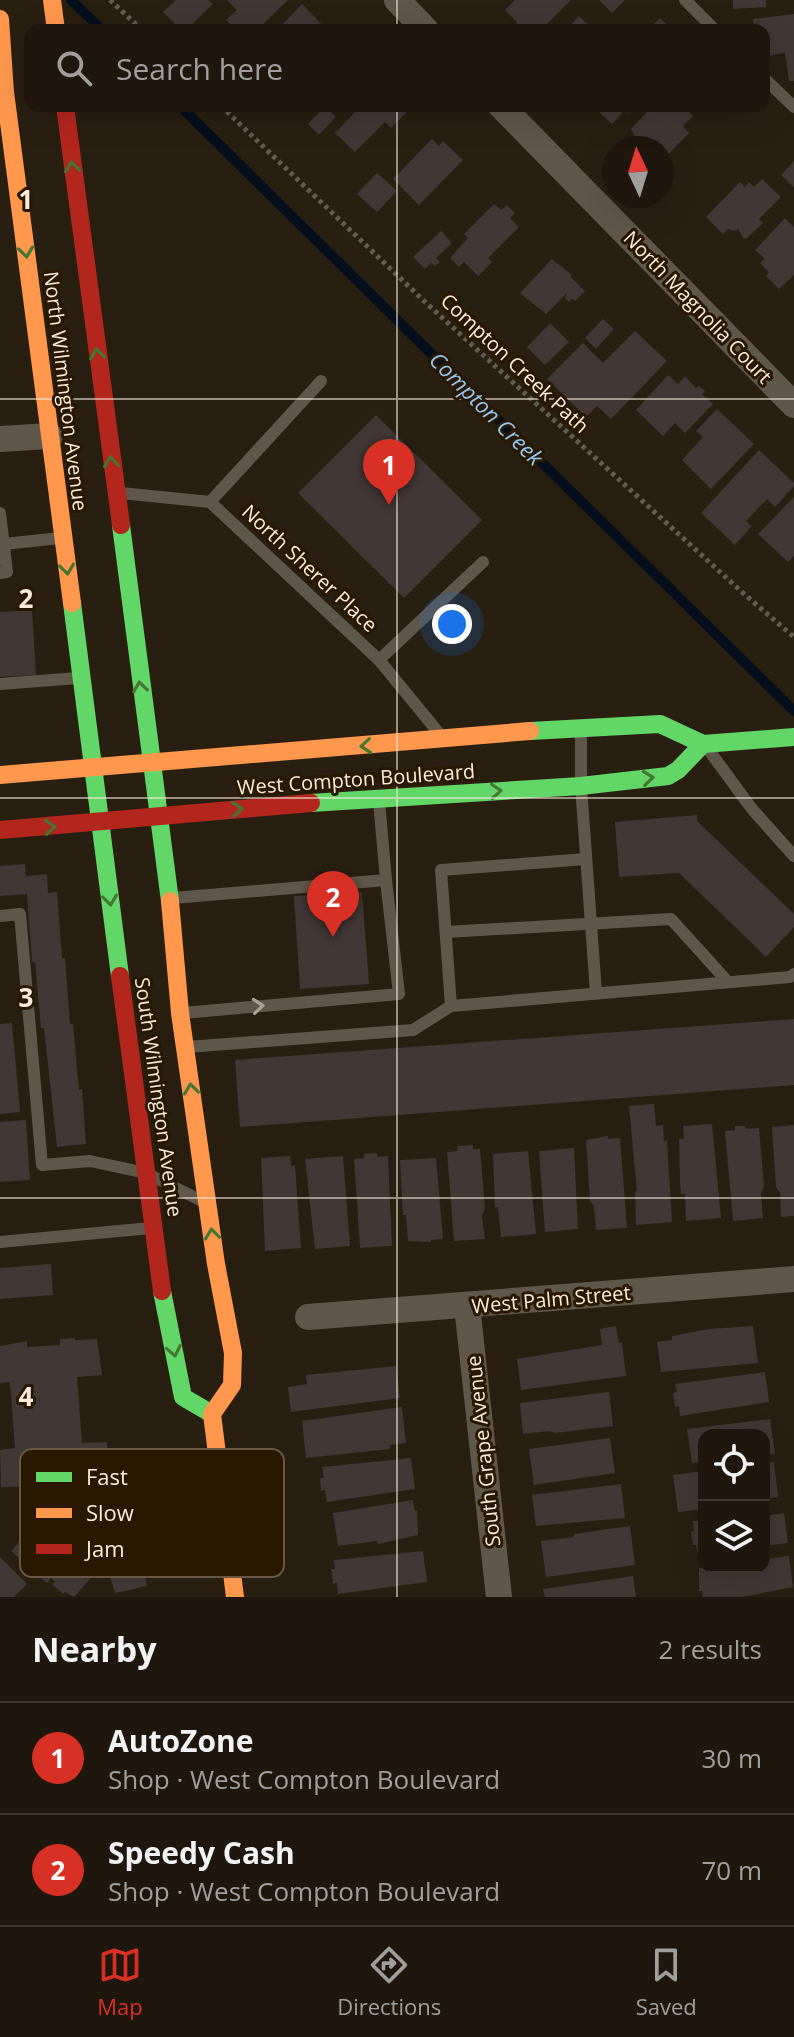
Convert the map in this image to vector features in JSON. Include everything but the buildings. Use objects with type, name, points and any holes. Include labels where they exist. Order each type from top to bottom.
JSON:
[{"type":"main road","points":[[52,0],[55,24]]},
{"type":"main road","name":"North Wilmington Avenue","points":[[0,19],[12,91],[50,436],[93,768]]},
{"type":"main road","name":"North Wilmington Avenue","points":[[66,112],[151,764]]},
{"type":"main road","name":"West Compton Boulevard","points":[[0,775],[580,727],[660,724],[703,744],[794,737]]},
{"type":"main road","name":"West Compton Boulevard","points":[[0,830],[581,786],[668,776],[703,744]]},
{"type":"main road","name":"South Wilmington Avenue","points":[[93,768],[159,1274],[183,1397],[212,1414],[232,1385],[233,1353],[216,1264],[180,1013],[151,764]]},
{"type":"main road","points":[[212,1414],[216,1449]]},
{"type":"main road","points":[[232,1577],[235,1597]]},
{"type":"street","points":[[397,0],[420,24]]},
{"type":"street","name":"North Magnolia Court","points":[[507,112],[794,405]]},
{"type":"street","points":[[0,439],[50,436]]},
{"type":"street","name":"West Palm Street","points":[[308,1317],[794,1279]]},
{"type":"street","name":"South Grape Avenue","points":[[467,1306],[499,1597]]},
{"type":"lane","points":[[685,0],[709,24]]},
{"type":"lane","points":[[770,84],[794,107]]},
{"type":"lane","points":[[114,492],[210,502],[321,381]]},
{"type":"lane","name":"North Sherer Place","points":[[210,502],[379,660],[444,739]]},
{"type":"lane","points":[[0,513],[7,572],[0,573]]},
{"type":"lane","points":[[4,544],[63,538]]},
{"type":"lane","points":[[379,660],[483,562]]},
{"type":"lane","points":[[0,684],[81,677]]},
{"type":"lane","points":[[580,727],[581,786],[596,993]]},
{"type":"lane","points":[[703,744],[752,809],[794,856]]},
{"type":"lane","points":[[180,1013],[399,994],[379,799]]},
{"type":"lane","points":[[451,1006],[441,870],[586,859]]},
{"type":"lane","points":[[169,899],[386,880]]},
{"type":"lane","points":[[0,916],[20,914],[42,1165],[90,1161],[146,1173],[208,1204]]},
{"type":"lane","points":[[446,932],[671,919],[728,982]]},
{"type":"lane","points":[[186,1047],[413,1030],[451,1006],[794,974]]},
{"type":"lane","points":[[0,1242],[154,1227]]},
{"type":"path","points":[[110,0],[136,24]]},
{"type":"path","name":"Compton Creek Path","points":[[227,112],[424,301],[794,637]]},
{"type":"waterway","name":"Compton Creek","points":[[71,0],[96,24]]},
{"type":"waterway","name":"Compton Creek","points":[[186,112],[794,711]]},
{"type":"traffic: fast","points":[[121,525],[170,901]]},
{"type":"traffic: fast","points":[[72,603],[120,976]]},
{"type":"traffic: fast","points":[[530,731],[660,724],[703,744],[794,737]]},
{"type":"traffic: fast","points":[[311,803],[581,786],[668,776],[703,744]]},
{"type":"traffic: fast","points":[[162,1291],[183,1397],[212,1414]]},
{"type":"traffic: slow","points":[[52,0],[55,24]]},
{"type":"traffic: slow","points":[[0,19],[5,92],[72,603]]},
{"type":"traffic: slow","points":[[0,775],[530,731]]},
{"type":"traffic: slow","points":[[170,901],[180,1013],[216,1264],[233,1353],[232,1385],[212,1414],[216,1449]]},
{"type":"traffic: slow","points":[[232,1577],[235,1597]]},
{"type":"traffic: jam","points":[[66,112],[121,525]]},
{"type":"traffic: jam","points":[[0,830],[311,803]]},
{"type":"traffic: jam","points":[[120,976],[162,1291]]},
{"type":"place","name":"AutoZone","points":[[389,505]]},
{"type":"place","name":"Speedy Cash","points":[[333,937]]}]
